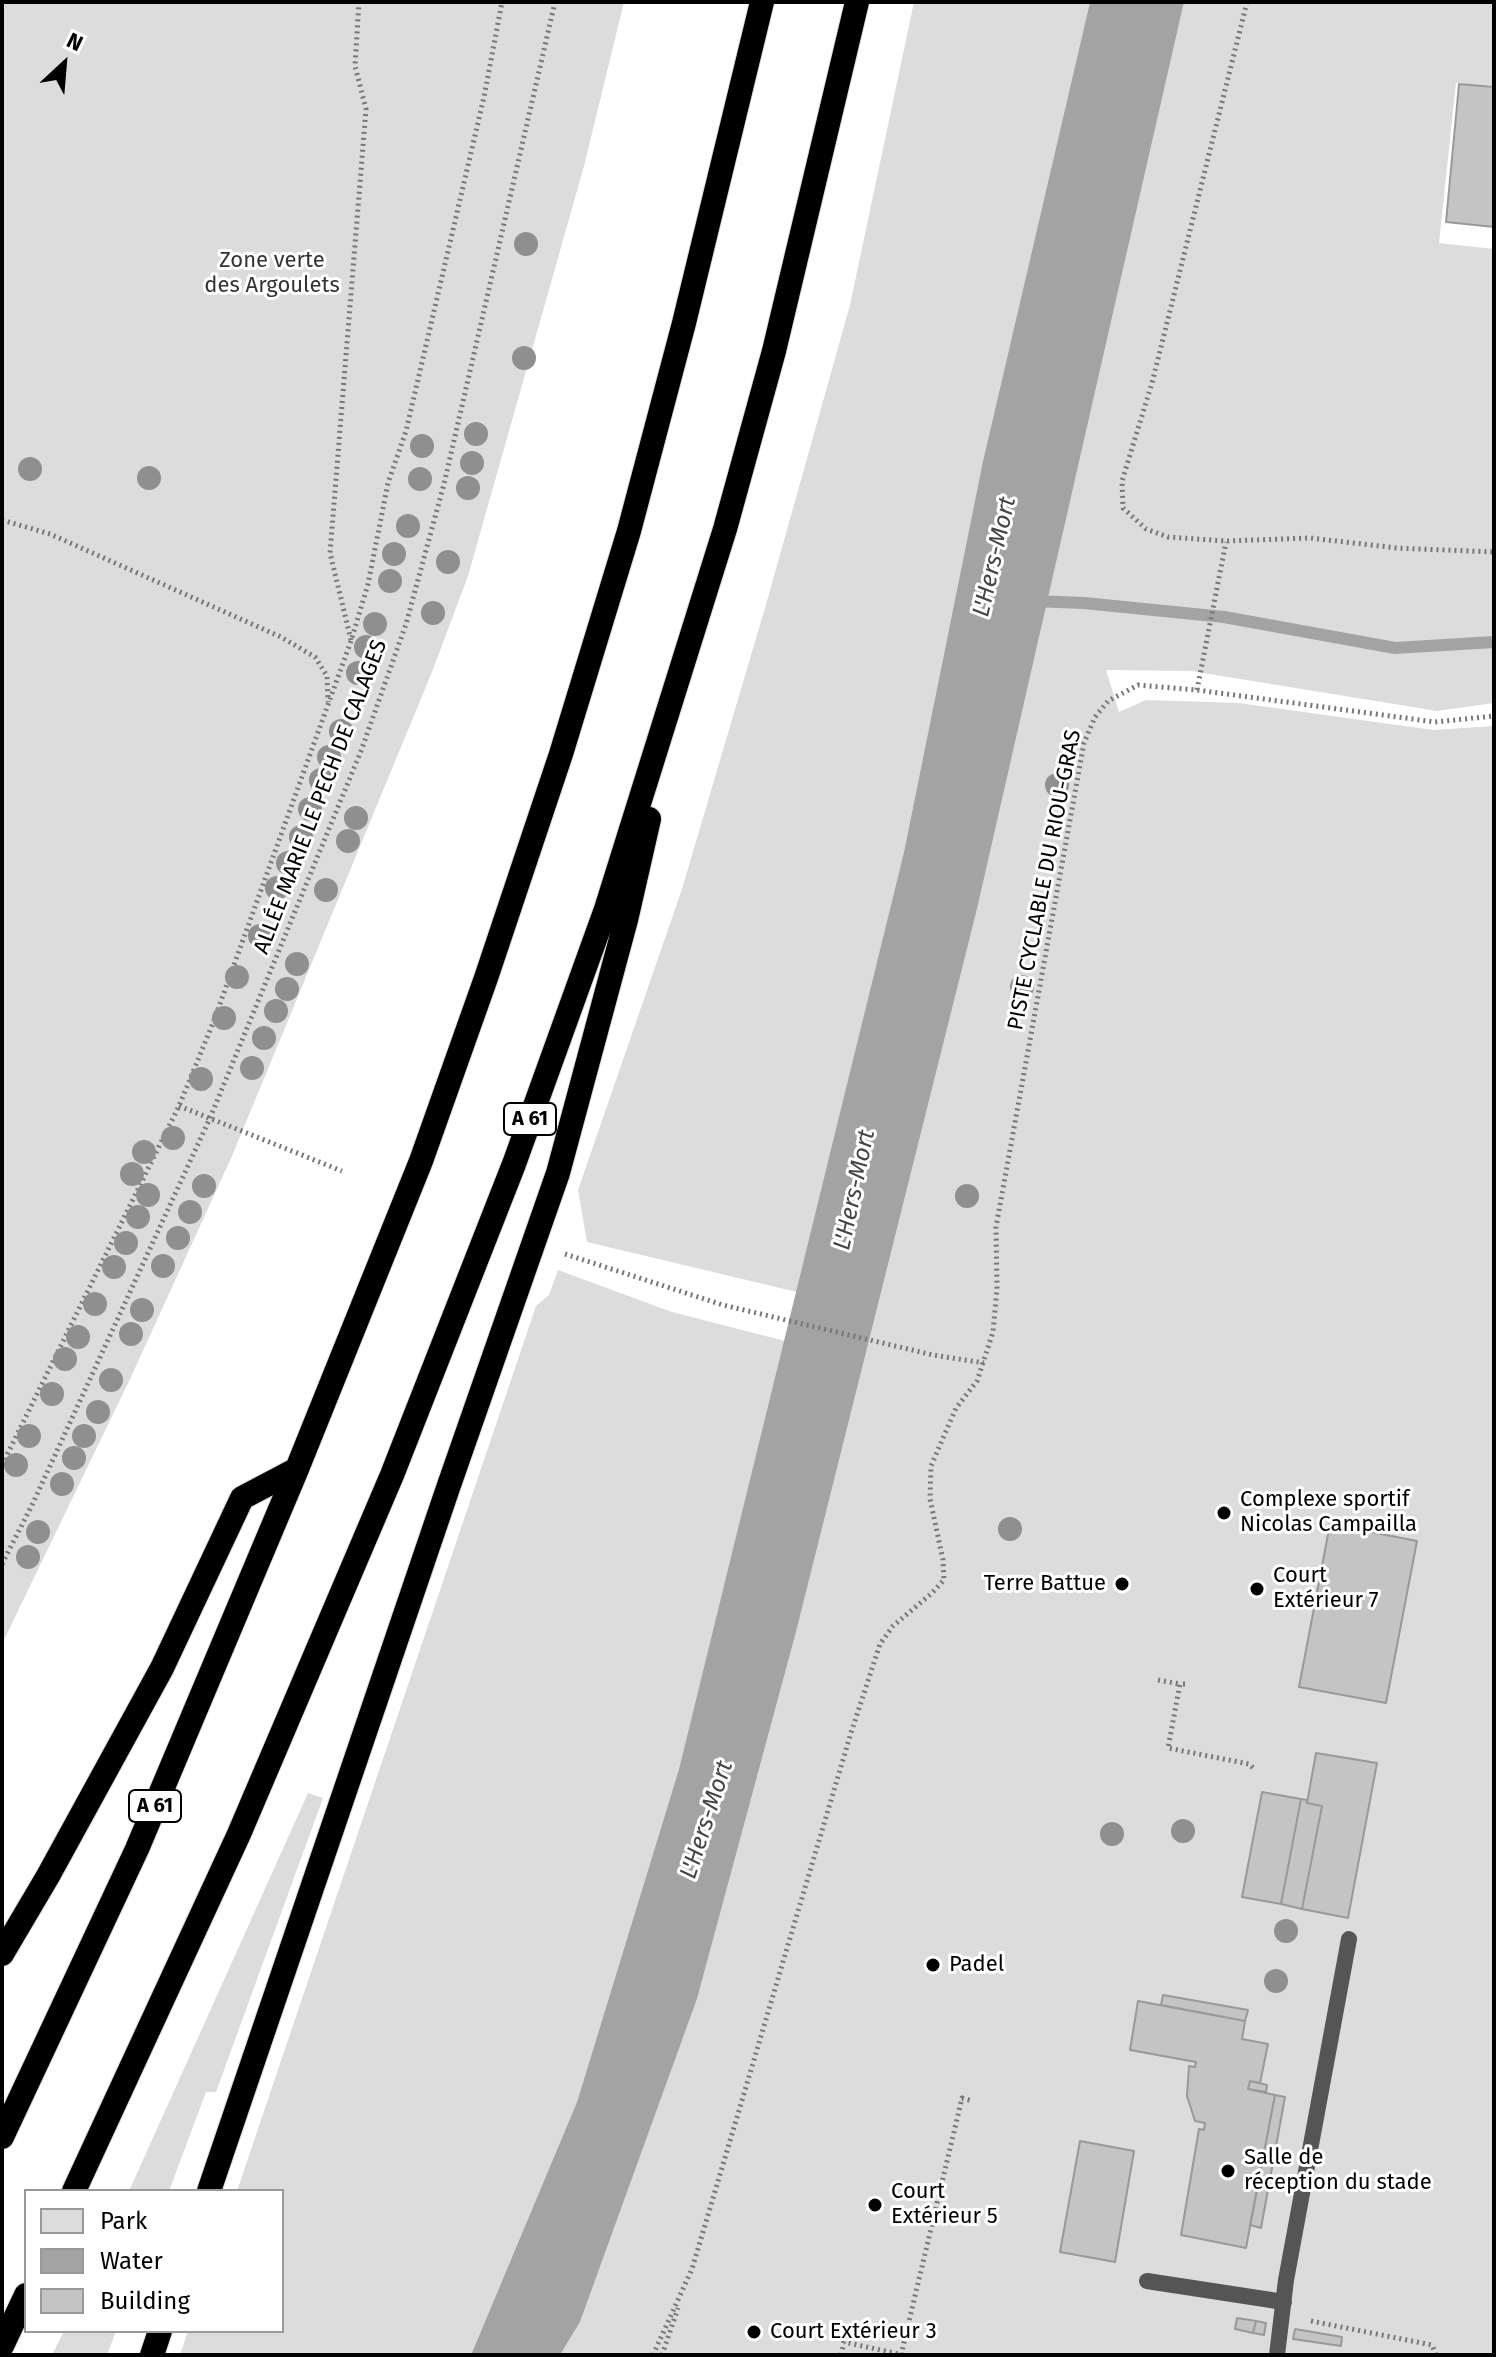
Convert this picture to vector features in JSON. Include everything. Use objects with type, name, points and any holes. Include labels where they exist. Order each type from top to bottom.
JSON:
[{"type":"highway","name":"A 61","points":[[2,2137],[137,1849],[297,1469],[426,1147],[561,754],[633,516],[684,323],[762,2]]},
{"type":"highway","name":"A 61","points":[[75,2189],[239,1834],[392,1475],[514,1164],[606,909],[725,529],[774,351],[857,2]]},
{"type":"highway","points":[[210,2189],[558,1173],[626,920],[684,663]]},
{"type":"highway","points":[[2,1954],[162,1668],[242,1498],[297,1469]]},
{"type":"highway","points":[[2,2346],[24,2299]]},
{"type":"highway","points":[[152,2355],[159,2333]]},
{"type":"lane","points":[[1277,2355],[1349,1939]]},
{"type":"lane","points":[[1147,2281],[1283,2308]]},
{"type":"path","points":[[351,641],[330,553],[366,109],[355,66],[359,2]]},
{"type":"path","points":[[2,1465],[179,1106],[213,1023],[351,641],[368,584],[388,483],[410,415],[484,97],[502,2]]},
{"type":"path","name":"ALLÉE MARIE LE PECH DE CALAGES","points":[[2,1564],[210,1118],[361,751],[406,624],[444,484],[555,2]]},
{"type":"path","points":[[1247,2],[1152,383],[1122,481],[1123,508],[1146,529],[1168,537],[1226,541],[1310,538],[1397,548],[1494,552]]},
{"type":"path","points":[[2,520],[50,534],[281,637],[315,657],[327,676],[328,706]]},
{"type":"path","points":[[1197,690],[1226,541]]},
{"type":"path","name":"PISTE CYCLABLE DU RIOU-GRAS","points":[[692,2269],[880,1644],[893,1626],[944,1580],[943,1560],[930,1499],[931,1466],[956,1408],[977,1381],[993,1332],[997,1289],[996,1227],[1084,743],[1095,717],[1108,701],[1138,685],[1435,722],[1494,716]]},
{"type":"path","points":[[179,1106],[342,1171]]},
{"type":"path","points":[[564,1254],[723,1305],[933,1355],[984,1363]]},
{"type":"path","points":[[1158,1680],[1183,1684],[1168,1748],[1249,1764],[1255,1770]]},
{"type":"path","points":[[1182,1751],[1183,1743]]},
{"type":"path","points":[[841,2355],[844,2342],[902,2355],[962,2098],[972,2101]]},
{"type":"path","points":[[653,2355],[692,2269]]},
{"type":"path","points":[[662,2355],[692,2269]]},
{"type":"path","points":[[1283,2308],[1432,2345],[1436,2355]]},
{"type":"green space","name":"Zone verte des Argoulets","points":[[2,2],[624,2],[584,166],[468,576],[432,672],[232,1156],[131,1377],[2,1644]]},
{"type":"green space","points":[[914,2],[1090,2],[983,461],[904,852],[797,1292],[587,1242],[578,1190],[682,889],[767,601],[850,305]]},
{"type":"green space","name":"Complexe sportif Nicolas Campailla","points":[[1184,2],[1494,2],[1494,86],[1456,83],[1439,243],[1494,249],[1494,703],[1437,711],[1191,671],[1106,670],[1119,712],[1146,700],[1239,703],[1433,730],[1494,726],[1494,2355],[560,2355],[580,2322],[697,1999],[796,1632],[977,909]]},
{"type":"green space","points":[[558,1270],[672,1312],[785,1341],[679,1769],[577,2102],[471,2355],[180,2355],[187,2333],[284,2333],[284,2189],[238,2189],[536,1306],[549,1295]]},
{"type":"green space","points":[[308,1793],[323,1798],[216,2092],[206,2092],[170,2189],[130,2189]]},
{"type":"green space","points":[[63,2333],[115,2333],[107,2355],[52,2355]]},
{"type":"water","name":"L'Hers-Mort","points":[[1090,2],[1184,2],[977,909],[796,1632],[697,1999],[580,2322],[560,2355],[471,2355],[577,2102],[679,1769],[904,852],[983,461]]},
{"type":"building","points":[[1459,84],[1494,87],[1494,227],[1446,222]]},
{"type":"building","points":[[1330,1524],[1417,1541],[1386,1703],[1299,1687]]},
{"type":"building","points":[[1316,1753],[1377,1763],[1348,1918],[1302,1909],[1322,1806],[1307,1803]]},
{"type":"building","points":[[1262,1792],[1301,1799],[1281,1904],[1242,1897]]},
{"type":"building","points":[[1301,1799],[1322,1806],[1302,1909],[1281,1904]]},
{"type":"building","points":[[1163,1995],[1248,2010],[1245,2021],[1161,2005]]},
{"type":"building","points":[[1138,2001],[1245,2021],[1242,2039],[1268,2044],[1260,2083],[1250,2081],[1248,2089],[1275,2095],[1246,2248],[1181,2235],[1199,2129],[1204,2130],[1205,2123],[1195,2121],[1187,2096],[1189,2066],[1195,2067],[1196,2062],[1130,2050]]},
{"type":"building","points":[[1250,2081],[1267,2085],[1266,2092],[1248,2089]]},
{"type":"building","points":[[1275,2095],[1285,2097],[1261,2228],[1250,2225]]},
{"type":"building","points":[[1080,2141],[1134,2151],[1115,2262],[1060,2252]]},
{"type":"building","points":[[1237,2318],[1256,2321],[1253,2333],[1235,2329]]},
{"type":"building","points":[[1256,2321],[1266,2323],[1264,2335],[1253,2333]]},
{"type":"building","points":[[1295,2329],[1342,2337],[1341,2346],[1293,2339]]},
{"type":"waterway","points":[[1033,601],[1224,617],[1395,648],[1494,642]]},
{"type":"place","name":"Complexe sportif Nicolas Campailla","points":[[1224,1513]]},
{"type":"place","name":"Terre Battue","points":[[1122,1584]]},
{"type":"place","name":"Court Extérieur 7","points":[[1257,1589]]},
{"type":"place","name":"Padel","points":[[933,1965]]},
{"type":"place","name":"Salle de réception du stade","points":[[1228,2171]]},
{"type":"place","name":"Court Extérieur 5","points":[[875,2205]]},
{"type":"place","name":"Court Extérieur 3","points":[[754,2332]]}]
